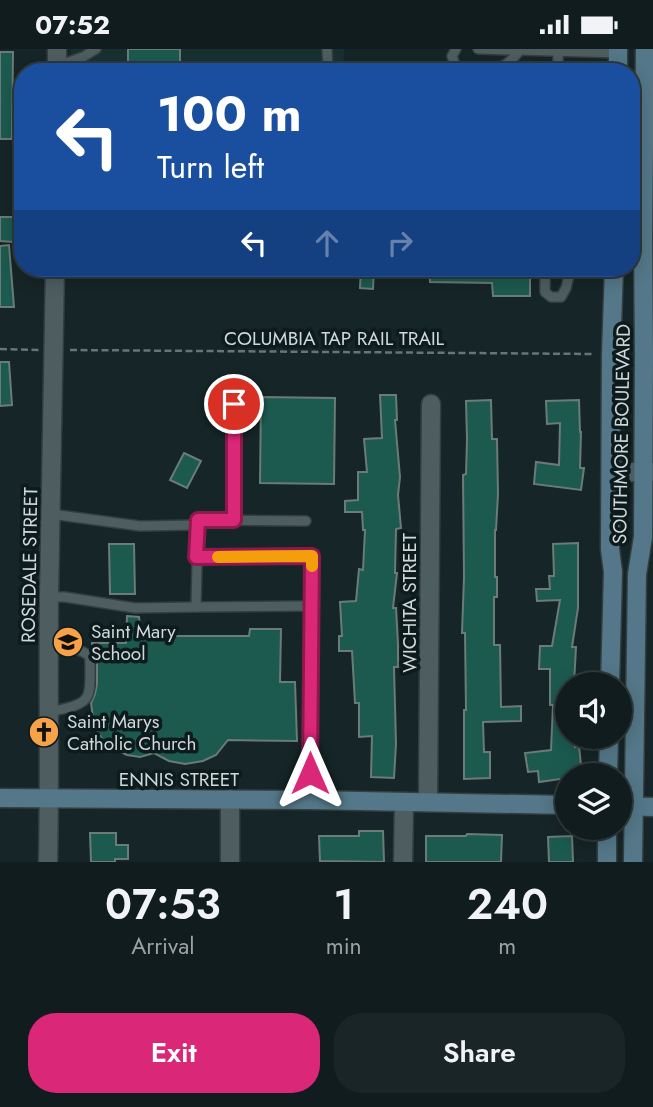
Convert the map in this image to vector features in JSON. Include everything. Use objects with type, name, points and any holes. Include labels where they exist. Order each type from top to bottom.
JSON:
[{"type":"street","name":"SOUTHMORE BOULEVARD","points":[[640,168],[645,49]]},
{"type":"street","name":"ROSEDALE STREET","points":[[48,862],[49,597],[55,277]]},
{"type":"street","name":"SOUTHMORE BOULEVARD","points":[[610,672],[614,277]]},
{"type":"street","name":"SOUTHMORE BOULEVARD","points":[[629,763],[637,574],[648,472],[639,277]]},
{"type":"street","name":"WICHITA STREET","points":[[428,802],[431,404]]},
{"type":"street","points":[[611,473],[648,472]]},
{"type":"street","name":"ENNIS STREET","points":[[0,798],[555,805]]},
{"type":"street","points":[[230,800],[230,862]]},
{"type":"street","points":[[403,862],[404,802]]},
{"type":"street","points":[[632,806],[653,807]]},
{"type":"street","points":[[607,840],[607,862]]},
{"type":"street","name":"SOUTHMORE BOULEVARD","points":[[631,840],[633,862]]},
{"type":"lane","points":[[57,62],[83,57],[96,49]]},
{"type":"lane","points":[[478,49],[618,51]]},
{"type":"lane","points":[[558,51],[558,63]]},
{"type":"lane","points":[[545,277],[545,292],[551,297],[561,297],[569,277]]},
{"type":"lane","points":[[234,404],[234,520]]},
{"type":"lane","points":[[51,514],[140,526],[198,525]]},
{"type":"lane","points":[[196,607],[198,520],[306,521]]},
{"type":"lane","points":[[196,557],[312,556],[310,800]]},
{"type":"lane","points":[[49,597],[135,608],[312,606]]},
{"type":"lane","points":[[48,712],[84,702],[90,693],[90,657],[85,651],[49,650]]},
{"type":"path","points":[[0,349],[41,349]]},
{"type":"path","name":"COLUMBIA TAP RAIL TRAIL","points":[[65,350],[603,355]]},
{"type":"shaded area","points":[[71,49],[344,49],[343,63],[71,63]]},
{"type":"building","points":[[128,49],[180,49],[180,63],[128,63]]},
{"type":"building","points":[[0,52],[13,52],[12,139],[0,139]]},
{"type":"building","points":[[0,217],[14,217],[13,242],[0,241]]},
{"type":"building","points":[[9,245],[14,307],[0,307],[0,246]]},
{"type":"building","points":[[361,277],[374,277],[373,289],[360,288]]},
{"type":"building","points":[[430,277],[530,277],[530,296],[493,296],[492,283],[430,282]]},
{"type":"building","points":[[0,362],[9,362],[12,405],[0,406]]},
{"type":"building","points":[[380,395],[396,395],[395,420],[400,477],[398,495],[401,528],[396,529],[397,573],[393,608],[396,608],[398,644],[398,667],[394,667],[394,778],[371,777],[372,736],[359,737],[359,703],[355,703],[352,651],[339,651],[339,636],[342,636],[340,602],[356,601],[359,569],[363,570],[365,530],[362,512],[345,512],[345,501],[358,500],[358,472],[367,472],[364,439],[382,438]]},
{"type":"building","points":[[261,397],[335,398],[334,484],[260,483]]},
{"type":"building","points":[[491,400],[492,439],[497,439],[498,494],[494,645],[500,645],[501,707],[521,706],[521,721],[483,722],[484,752],[490,752],[490,778],[464,779],[465,633],[462,633],[466,401]]},
{"type":"building","points":[[579,400],[580,468],[584,468],[581,490],[534,484],[536,462],[559,465],[560,423],[547,424],[546,401]]},
{"type":"building","points":[[184,453],[201,461],[187,488],[170,480]]},
{"type":"building","points":[[578,543],[578,608],[572,647],[576,647],[575,672],[555,672],[555,749],[579,749],[581,763],[555,763],[555,780],[539,782],[538,771],[528,772],[525,753],[551,750],[553,705],[550,705],[550,669],[539,669],[540,646],[552,646],[560,600],[537,601],[536,589],[550,589],[549,576],[554,576],[553,544]]},
{"type":"building","points":[[109,544],[134,544],[135,594],[110,594]]},
{"type":"building","points":[[127,616],[139,617],[141,636],[249,636],[250,629],[281,629],[280,682],[295,682],[297,741],[228,740],[216,755],[203,761],[185,764],[169,761],[154,753],[140,757],[112,748],[102,739],[94,725],[91,703],[97,684],[97,657],[92,643],[126,643]]},
{"type":"building","points":[[359,831],[383,831],[384,862],[320,861],[319,836],[359,836]]},
{"type":"building","points":[[90,833],[116,833],[116,845],[128,845],[128,859],[91,862]]},
{"type":"building","points":[[502,835],[501,862],[426,862],[426,836]]},
{"type":"building","points":[[548,837],[555,837],[555,840],[572,840],[573,862],[549,862]]},
{"type":"slow traffic","points":[[218,557],[312,556],[312,566]]},
{"type":"place","name":"Saint Mary School","points":[[68,642]]},
{"type":"place","name":"Saint Marys Catholic Church","points":[[44,732]]},
{"type":"route","points":[[234,404],[234,520],[198,520],[196,557],[312,556],[310,773]]}]
